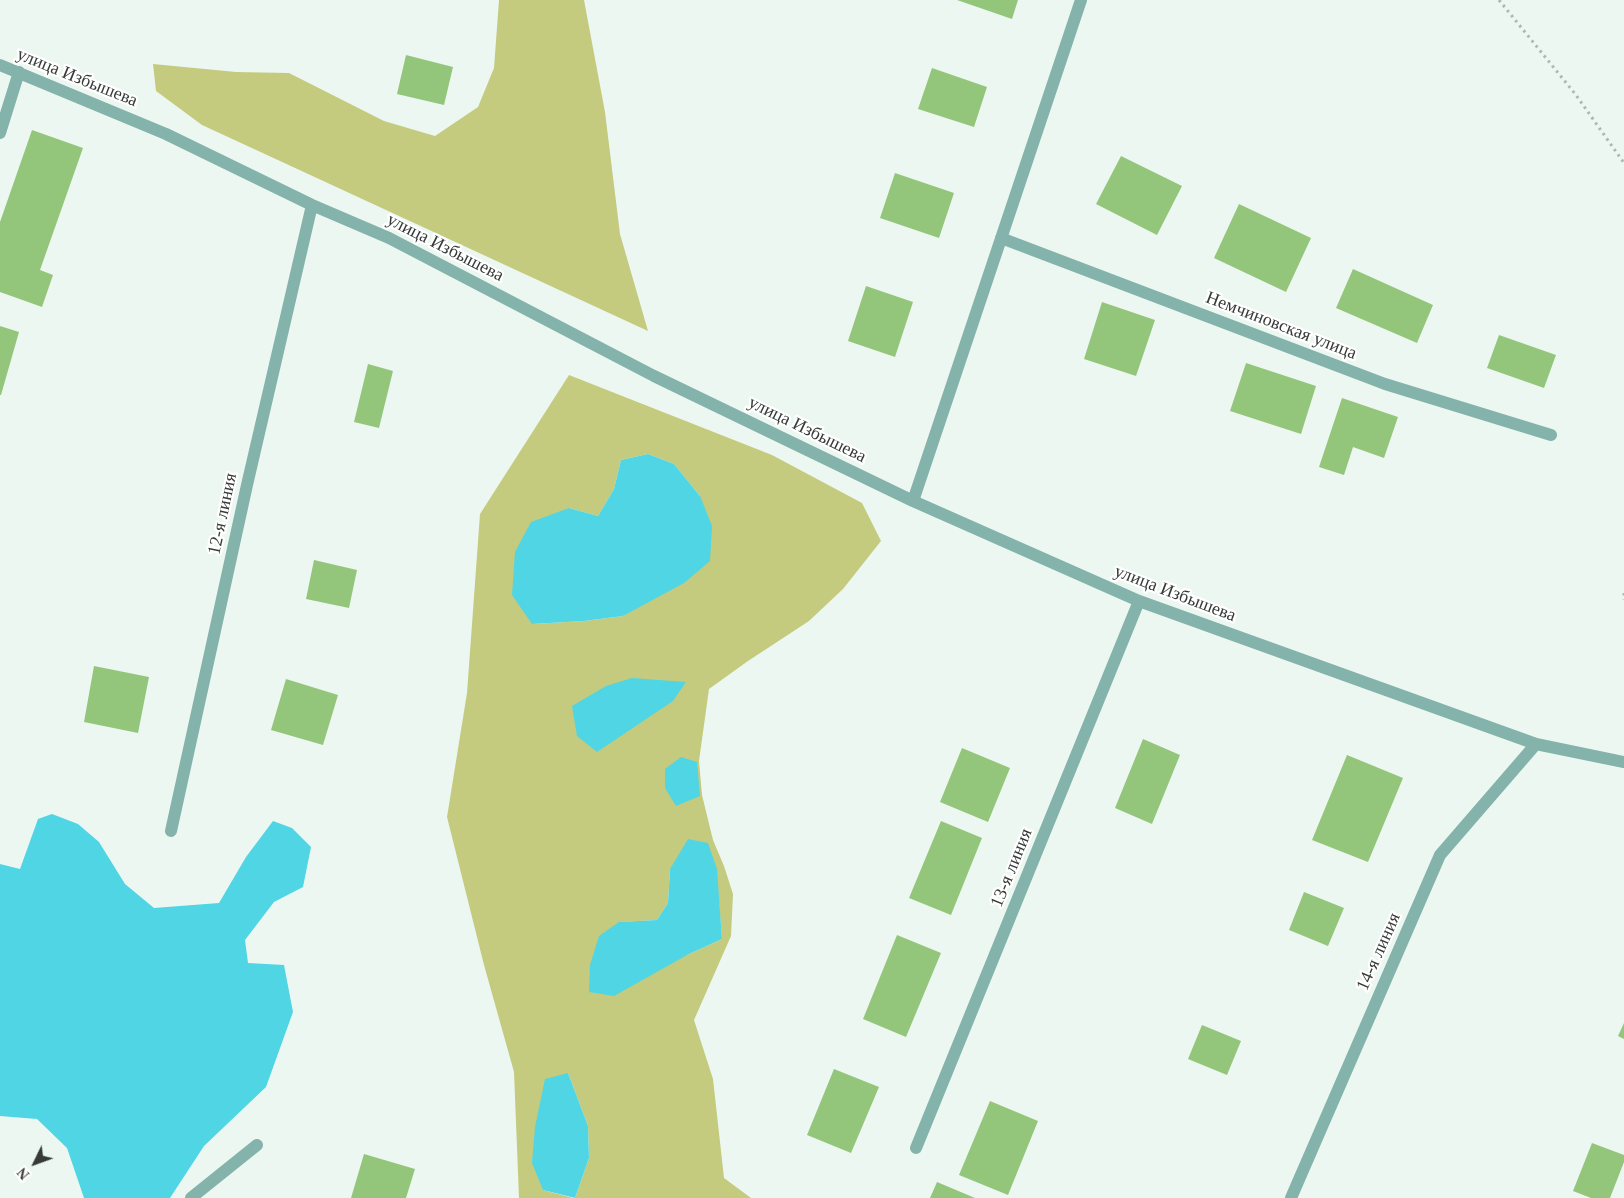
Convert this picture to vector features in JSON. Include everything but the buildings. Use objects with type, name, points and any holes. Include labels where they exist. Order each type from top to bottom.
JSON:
[{"type":"street","points":[[913,501],[1082,0]]},
{"type":"street","name":"улица Избышева","points":[[0,66],[19,72],[166,134],[312,205],[389,238],[654,376],[913,501],[1139,601],[1536,744],[1624,762]]},
{"type":"street","points":[[0,134],[19,72]]},
{"type":"street","name":"12-я линия","points":[[172,831],[247,485],[312,205]]},
{"type":"street","name":"Немчиновская улица","points":[[1001,238],[1385,384],[1551,436]]},
{"type":"street","name":"13-я линия","points":[[916,1148],[1139,601]]},
{"type":"street","name":"14-я линия","points":[[1291,1198],[1440,855],[1536,744]]},
{"type":"street","points":[[191,1198],[257,1145]]},
{"type":"path","points":[[1499,0],[1576,95],[1624,163]]},
{"type":"path","points":[[1624,593],[1624,600]]},
{"type":"green space","points":[[499,0],[584,0],[605,112],[620,234],[648,331],[202,125],[156,91],[153,64],[236,72],[289,73],[384,121],[435,136],[478,107],[494,68]]},
{"type":"green space","points":[[569,375],[772,455],[862,503],[881,541],[843,589],[809,621],[709,689],[699,761],[702,795],[713,840],[733,894],[731,936],[694,1020],[713,1079],[724,1178],[751,1198],[575,1198],[589,1158],[588,1126],[568,1073],[543,1190],[573,1198],[519,1198],[514,1072],[484,965],[447,817],[467,693],[480,514]],"holes":[[[648,454],[674,464],[700,496],[636,608],[623,616],[584,621],[532,624],[569,508],[598,516],[614,489],[621,460]],[[670,869],[719,902],[722,939],[687,955],[620,922],[657,920],[668,903]]]},
{"type":"water","points":[[648,454],[674,464],[700,496],[712,526],[710,561],[684,583],[623,616],[584,621],[532,624],[512,595],[515,552],[531,522],[569,508],[598,516],[614,489],[621,460]]},
{"type":"water","points":[[632,678],[686,682],[673,701],[597,752],[577,736],[572,706],[606,686]]},
{"type":"water","points":[[681,757],[697,762],[700,796],[676,806],[665,788],[665,769]]},
{"type":"water","points":[[52,814],[78,824],[99,842],[125,884],[154,908],[219,903],[246,857],[273,821],[292,828],[311,847],[303,887],[274,902],[245,940],[248,963],[284,965],[293,1012],[266,1087],[204,1146],[170,1198],[84,1198],[67,1148],[37,1119],[0,1116],[0,864],[20,869],[38,819]]},
{"type":"water","points":[[688,839],[708,843],[717,869],[722,939],[687,955],[614,996],[589,992],[590,965],[599,936],[619,922],[657,920],[668,903],[670,869]]},
{"type":"water","points":[[568,1073],[588,1126],[589,1158],[575,1198],[543,1190],[532,1163],[535,1127],[545,1079]]}]
